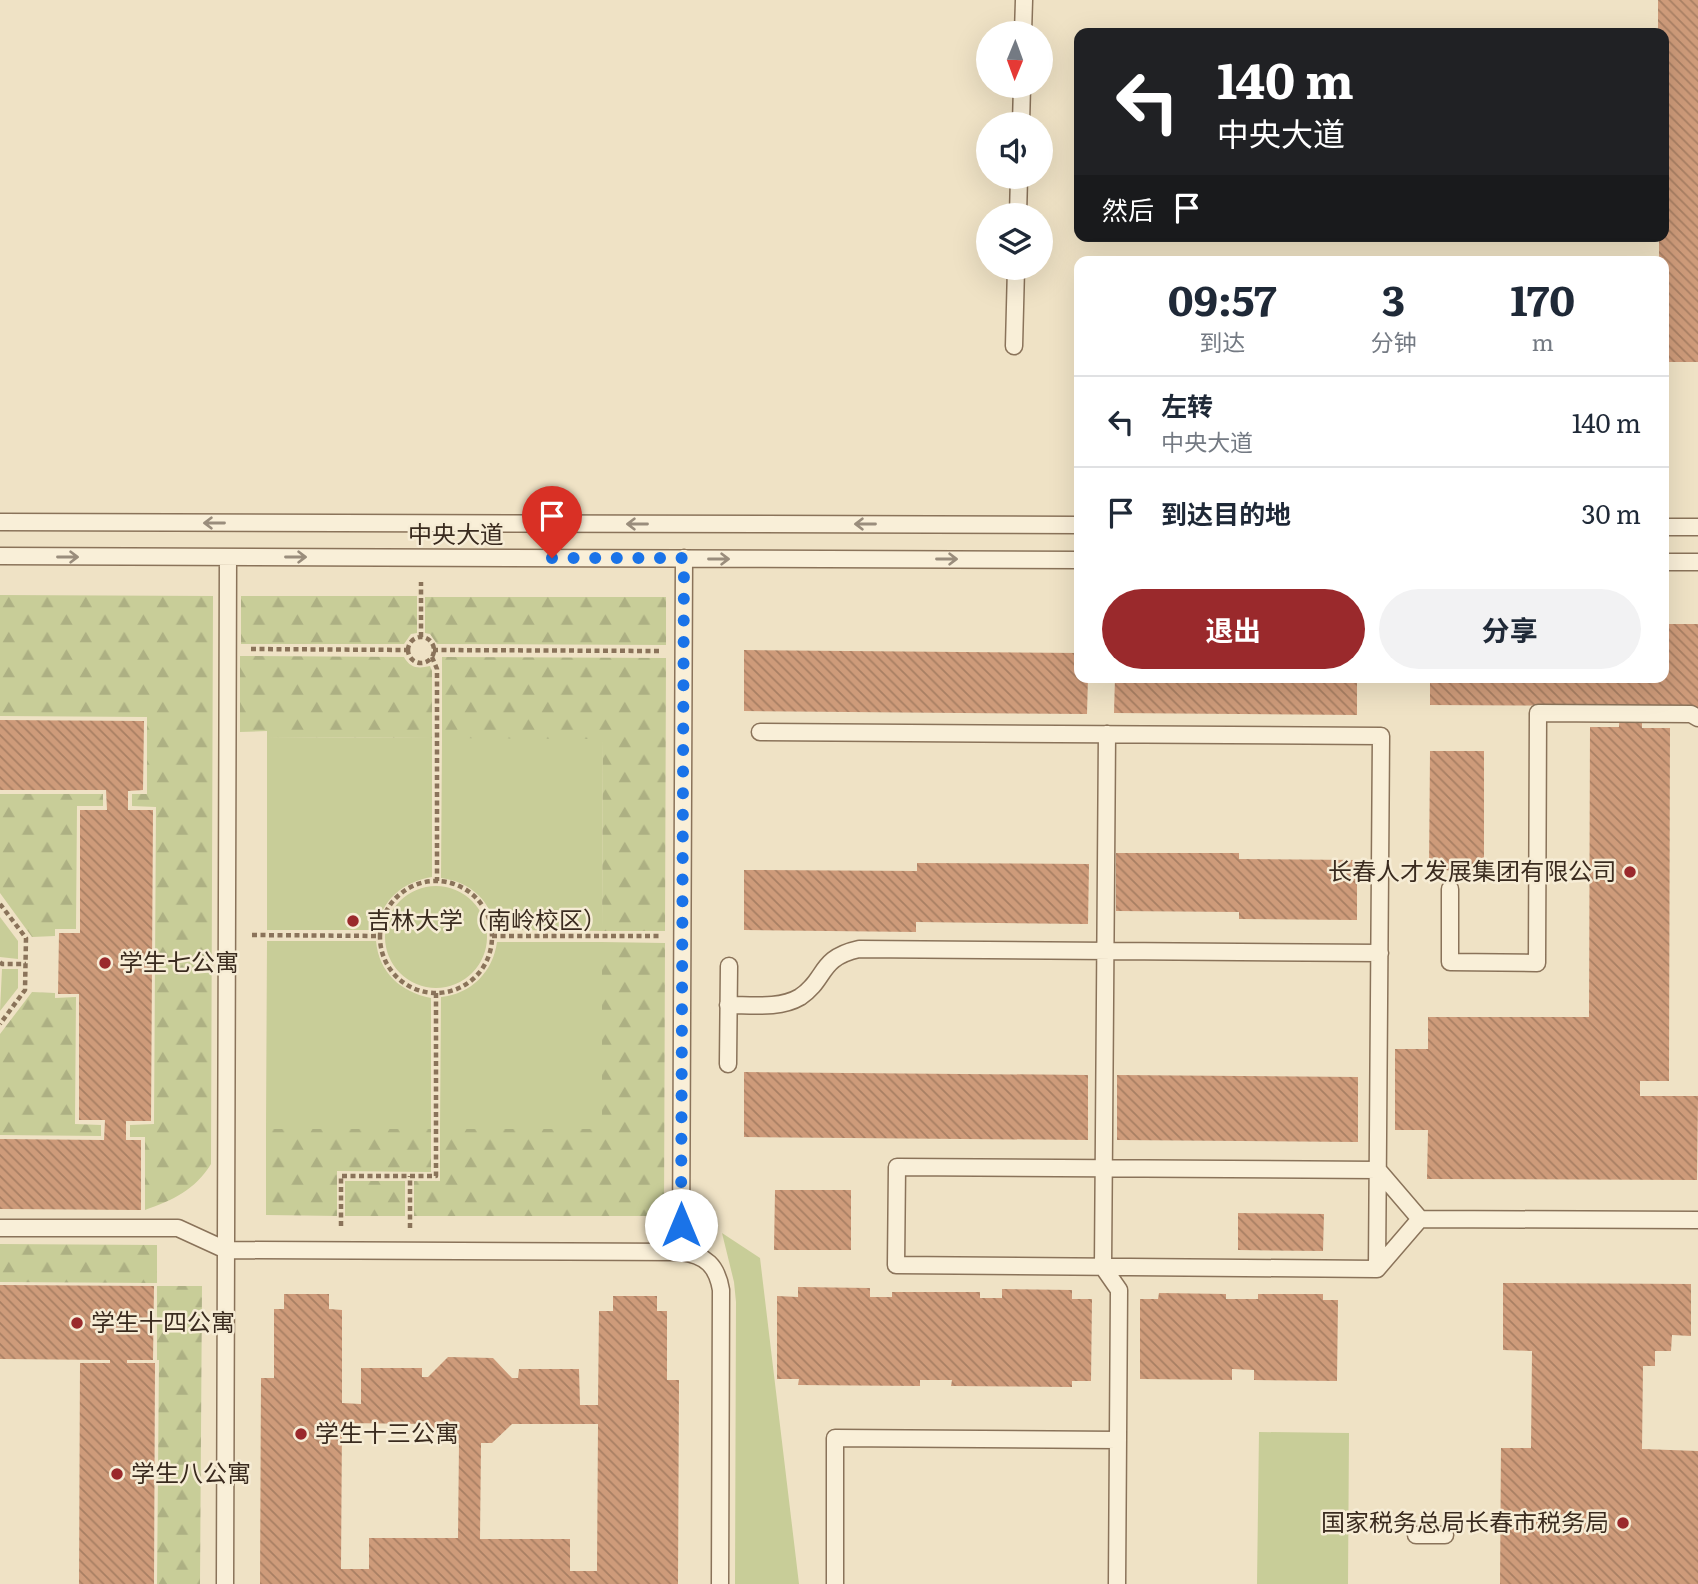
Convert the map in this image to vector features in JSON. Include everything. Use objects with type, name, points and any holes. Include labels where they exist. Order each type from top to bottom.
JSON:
[{"type":"lane","points":[[1023,21],[1024,0]]},
{"type":"lane","points":[[1014,346],[1016,280]]},
{"type":"lane","name":"中央大道","points":[[0,522],[1074,525]]},
{"type":"lane","points":[[1669,527],[1698,527]]},
{"type":"lane","name":"中央大道","points":[[0,556],[1074,560]]},
{"type":"lane","points":[[225,1584],[228,557]]},
{"type":"lane","points":[[681,1252],[684,558]]},
{"type":"lane","points":[[1669,562],[1698,562]]},
{"type":"lane","points":[[1450,889],[1450,962],[1538,963],[1538,713],[1691,714],[1698,718]]},
{"type":"lane","points":[[760,732],[1381,736],[1377,1269]]},
{"type":"lane","points":[[1107,734],[1103,1267],[1119,1290],[1117,1584]]},
{"type":"lane","points":[[728,1005],[776,1005],[798,998],[815,982],[827,964],[847,952],[859,949],[1380,953]]},
{"type":"lane","points":[[728,1064],[729,966]]},
{"type":"lane","points":[[1420,1219],[1377,1269],[896,1265],[897,1167],[1378,1170],[1420,1219],[1698,1220]]},
{"type":"lane","points":[[0,1228],[178,1228],[226,1250],[694,1253],[714,1266],[721,1290],[720,1584]]},
{"type":"lane","points":[[835,1584],[835,1438],[1118,1440]]},
{"type":"lane","points":[[1416,1535],[1445,1535]]},
{"type":"path","points":[[421,558],[421,637]]},
{"type":"path","points":[[408,650],[414,639],[421,637],[432,644],[432,657],[437,669],[436,881]]},
{"type":"path","points":[[228,649],[408,650]]},
{"type":"path","points":[[408,650],[414,661],[421,663],[432,657]]},
{"type":"path","points":[[433,650],[683,651]]},
{"type":"path","points":[[436,881],[453,884],[469,892],[485,911],[492,936],[491,951],[476,977],[464,986],[450,992],[420,991],[395,976],[387,964],[380,936],[383,919],[404,892],[419,884],[436,881]]},
{"type":"path","points":[[0,904],[26,938],[26,990],[0,1024]]},
{"type":"path","points":[[227,935],[380,936]]},
{"type":"path","points":[[492,936],[682,936]]},
{"type":"path","points":[[1,964],[26,964]]},
{"type":"path","points":[[341,1251],[341,1176],[436,1176],[436,993]]},
{"type":"path","points":[[410,1176],[410,1251]]},
{"type":"green space","points":[[0,595],[213,596],[211,1164],[198,1181],[182,1193],[145,1210],[145,1137],[130,1137],[130,1125],[154,1124],[156,807],[132,806],[132,794],[147,794],[147,717],[0,716]]},
{"type":"green space","points":[[241,596],[417,596],[417,633],[411,634],[404,644],[241,644]]},
{"type":"green space","points":[[425,597],[666,597],[666,645],[437,644],[430,634],[425,633]]},
{"type":"green space","points":[[240,656],[404,657],[415,667],[430,666],[432,738],[267,737],[267,731],[240,732]]},
{"type":"green space","points":[[442,657],[666,658],[665,931],[602,931],[603,739],[442,738]]},
{"type":"green space","points":[[267,737],[432,738],[432,877],[411,883],[395,894],[383,910],[376,930],[267,930]]},
{"type":"green space","points":[[442,738],[603,738],[602,931],[496,930],[490,910],[478,895],[462,884],[441,878]]},
{"type":"green space","points":[[0,794],[103,794],[103,806],[77,806],[76,929],[55,929],[55,936],[32,937],[0,893]]},
{"type":"green space","points":[[436,886],[455,890],[472,901],[483,918],[487,937],[483,956],[472,973],[455,984],[436,988],[417,984],[400,973],[389,956],[385,937],[389,918],[400,901],[417,890]]},
{"type":"green space","points":[[0,917],[18,941],[18,959],[0,957]]},
{"type":"green space","points":[[267,941],[376,941],[382,963],[393,979],[410,991],[431,998],[431,1129],[266,1129]]},
{"type":"green space","points":[[497,942],[602,942],[602,1129],[440,1129],[441,997],[462,991],[479,980],[491,963]]},
{"type":"green space","points":[[602,942],[665,943],[664,1216],[414,1216],[414,1181],[440,1181],[440,1129],[602,1129]]},
{"type":"green space","points":[[2,969],[18,969],[18,988],[0,1011]]},
{"type":"green space","points":[[32,992],[55,993],[55,998],[76,997],[75,1124],[101,1125],[101,1136],[0,1135],[0,1034]]},
{"type":"green space","points":[[266,1129],[431,1129],[431,1172],[337,1171],[337,1216],[266,1215]]},
{"type":"green space","points":[[345,1181],[405,1181],[405,1216],[345,1216]]},
{"type":"green space","points":[[722,1233],[760,1258],[799,1584],[735,1584],[736,1302]]},
{"type":"green space","points":[[0,1244],[157,1245],[157,1283],[0,1282]]},
{"type":"green space","points":[[157,1286],[202,1286],[200,1584],[157,1584]]},
{"type":"green space","points":[[1259,1432],[1349,1433],[1348,1584],[1257,1584]]},
{"type":"building","points":[[1658,0],[1698,0],[1698,362],[1669,362],[1669,256],[1659,256],[1659,242],[1669,242],[1669,28],[1658,28]]},
{"type":"building","name":"长春人才发展集团有限公司","points":[[1669,624],[1698,624],[1698,707],[1642,706],[1642,728],[1670,728],[1669,1081],[1640,1081],[1640,1096],[1698,1096],[1697,1180],[1427,1179],[1428,1130],[1395,1130],[1395,1049],[1428,1049],[1428,1017],[1589,1017],[1590,727],[1619,727],[1620,706],[1430,705],[1430,683],[1669,683]]},
{"type":"building","points":[[744,650],[1074,653],[1074,683],[1088,683],[1087,714],[744,711]]},
{"type":"building","points":[[1115,683],[1357,683],[1357,715],[1114,713]]},
{"type":"building","name":"学生七公寓","points":[[0,720],[144,721],[143,790],[128,791],[128,810],[153,810],[151,1121],[126,1121],[126,1140],[141,1140],[141,1210],[0,1209],[0,1139],[104,1140],[105,1120],[79,1120],[79,994],[58,994],[59,933],[80,933],[80,810],[107,810],[106,790],[0,790]]},
{"type":"building","points":[[1430,751],[1484,751],[1484,871],[1429,870]]},
{"type":"building","points":[[1116,853],[1239,853],[1239,859],[1357,860],[1357,920],[1239,919],[1239,912],[1116,911]]},
{"type":"building","points":[[917,863],[1089,864],[1088,924],[916,922],[916,932],[744,930],[744,870],[917,871]]},
{"type":"building","points":[[744,1072],[1088,1075],[1088,1140],[744,1137]]},
{"type":"building","points":[[1117,1075],[1358,1077],[1358,1142],[1117,1140]]},
{"type":"building","points":[[775,1190],[851,1190],[851,1250],[774,1250]]},
{"type":"building","points":[[1238,1213],[1324,1214],[1323,1251],[1238,1250]]},
{"type":"building","points":[[1503,1283],[1691,1284],[1691,1336],[1672,1335],[1671,1351],[1655,1351],[1655,1366],[1643,1366],[1642,1449],[1698,1451],[1698,1584],[1500,1584],[1501,1448],[1531,1448],[1532,1351],[1503,1350]]},
{"type":"building","points":[[0,1285],[154,1286],[153,1360],[127,1360],[127,1363],[155,1363],[154,1584],[79,1584],[80,1363],[110,1363],[110,1360],[0,1359]]},
{"type":"building","points":[[798,1287],[870,1288],[870,1297],[892,1297],[892,1292],[980,1292],[980,1298],[1002,1298],[1002,1289],[1072,1290],[1072,1299],[1092,1299],[1091,1381],[1072,1381],[1072,1387],[951,1386],[952,1380],[920,1380],[920,1386],[798,1385],[799,1379],[777,1379],[777,1296],[798,1297]]},
{"type":"building","points":[[1159,1293],[1226,1294],[1226,1299],[1258,1299],[1258,1294],[1323,1294],[1323,1300],[1338,1300],[1337,1381],[1254,1380],[1254,1370],[1232,1369],[1232,1380],[1140,1379],[1140,1299],[1158,1299]]},
{"type":"building","name":"学生十三公寓","points":[[284,1294],[329,1294],[329,1309],[342,1310],[342,1403],[361,1404],[361,1368],[422,1368],[422,1377],[428,1377],[448,1357],[493,1358],[512,1378],[518,1378],[519,1369],[579,1369],[580,1405],[598,1405],[599,1311],[613,1311],[613,1296],[657,1296],[657,1311],[667,1311],[667,1380],[679,1380],[678,1584],[260,1584],[261,1378],[274,1378],[274,1309],[284,1309]],"holes":[[[342,1423],[428,1424],[448,1443],[459,1443],[458,1538],[369,1538],[369,1569],[341,1569]],[[512,1424],[598,1424],[597,1571],[570,1571],[570,1539],[480,1539],[481,1443],[492,1443]]]},
{"type":"place","name":"长春人才发展集团有限公司","points":[[1630,872]]},
{"type":"place","name":"吉林大学（南岭校区）","points":[[353,921]]},
{"type":"place","name":"学生七公寓","points":[[105,963]]},
{"type":"place","name":"学生十四公寓","points":[[77,1323]]},
{"type":"place","name":"学生十三公寓","points":[[301,1434]]},
{"type":"place","name":"学生八公寓","points":[[117,1474]]},
{"type":"place","name":"国家税务总局长春市税务局","points":[[1623,1523]]},
{"type":"route","points":[[552,558],[684,558],[681,1225]]}]
